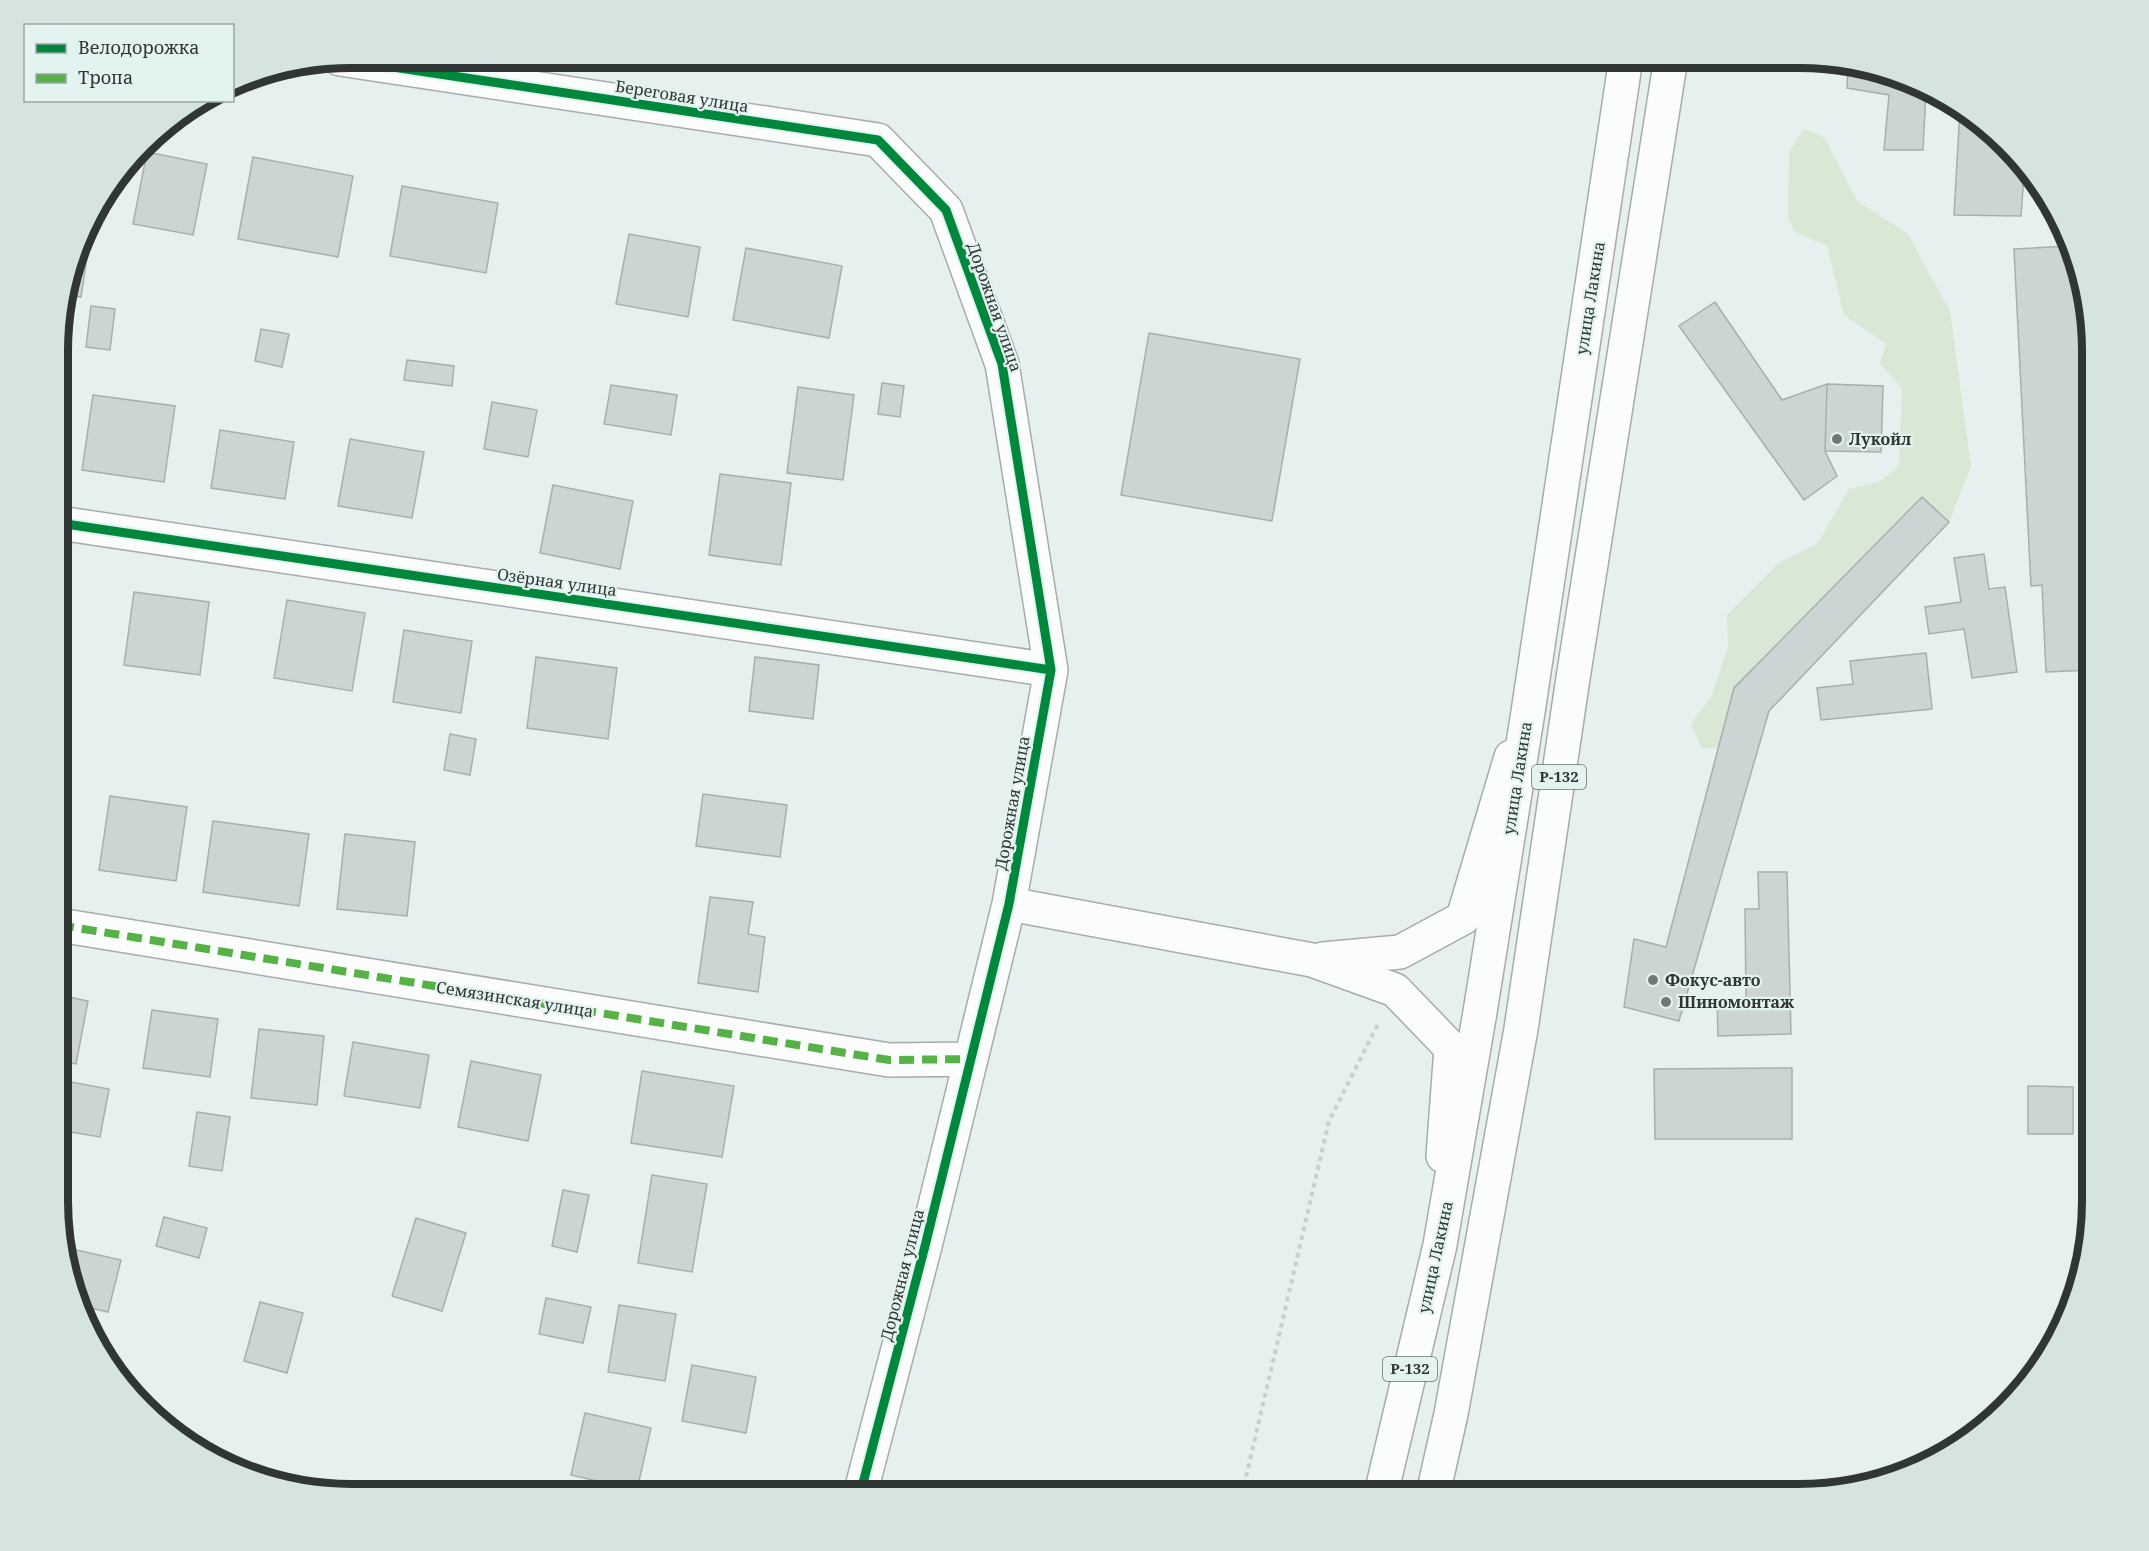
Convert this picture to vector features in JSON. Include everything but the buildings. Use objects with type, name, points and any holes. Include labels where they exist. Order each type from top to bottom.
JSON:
[{"type":"main road","name":"Береговая улица","points":[[400,68],[878,140]]},
{"type":"main road","name":"улица Лакина","points":[[1383,1484],[1440,1245],[1480,1012],[1528,712],[1625,68]]},
{"type":"main road","name":"Р-132","points":[[1435,1484],[1451,1414],[1521,1029],[1573,678],[1669,68]]},
{"type":"main road","name":"Дорожная улица","points":[[863,1484],[925,1246],[1009,904],[1051,670],[1002,364],[946,210],[878,140]]},
{"type":"main road","name":"Озёрная улица","points":[[68,524],[1051,670]]},
{"type":"main road","points":[[1312,960],[1400,952],[1463,918],[1506,771],[1528,712]]},
{"type":"main road","points":[[1009,904],[1312,960],[1395,990],[1451,1048],[1443,1146],[1440,1245]]},
{"type":"main road","name":"Семязинская улица","points":[[68,926],[889,1060],[971,1059]]},
{"type":"path","points":[[1244,1484],[1329,1120],[1395,990]]},
{"type":"green space","points":[[1804,129],[1824,137],[1858,202],[1907,233],[1950,311],[1971,466],[1949,522],[1921,497],[1734,688],[1719,747],[1702,749],[1691,724],[1712,695],[1728,647],[1727,615],[1780,562],[1818,543],[1849,489],[1879,482],[1899,466],[1902,388],[1880,364],[1886,344],[1844,315],[1827,246],[1795,232],[1788,218],[1789,152]]},
{"type":"marked path","points":[[68,926],[889,1060],[971,1059]]},
{"type":"cycle path","points":[[400,68],[878,140],[946,210],[1002,364],[1051,670],[1009,904],[925,1246],[863,1484]]},
{"type":"cycle path","points":[[68,524],[1051,670]]},
{"type":"place","name":"Лукойл","points":[[1837,439]]},
{"type":"place","name":"Фокус-авто","points":[[1653,980]]},
{"type":"place","name":"Шиномонтаж","points":[[1666,1002]]}]
